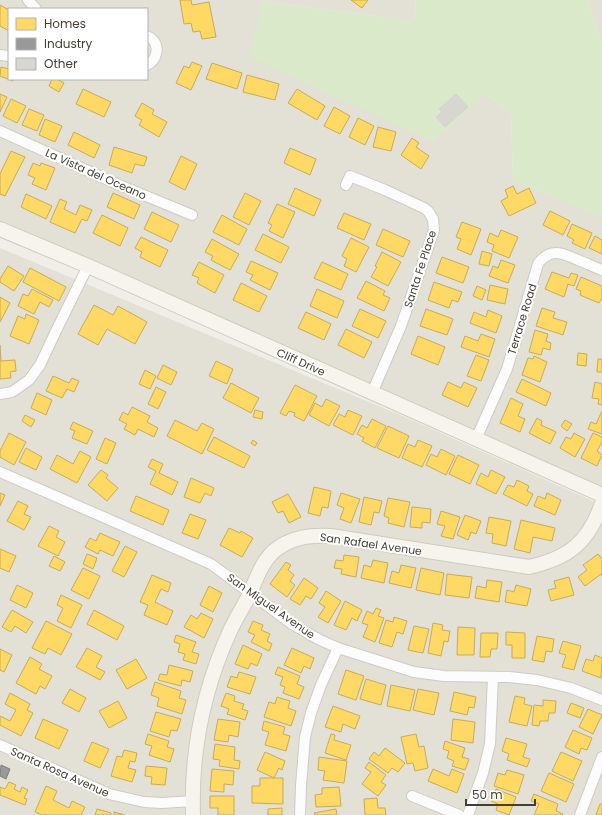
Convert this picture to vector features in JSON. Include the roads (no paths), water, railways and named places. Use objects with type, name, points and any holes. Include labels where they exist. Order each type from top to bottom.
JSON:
[{"type":"main road","name":"Cliff Drive","points":[[0,229],[88,266],[602,495]]},
{"type":"main road","name":"San Rafael Avenue","points":[[193,808],[194,771],[198,740],[203,710],[210,683],[230,630],[250,593],[257,574],[273,553],[288,542],[297,538],[308,536],[331,536],[529,567],[543,564],[569,552],[590,531],[602,503]]},
{"type":"street","points":[[28,0],[35,8]]},
{"type":"street","points":[[148,37],[153,40],[156,53],[152,62],[148,65]]},
{"type":"street","name":"La Vista del Oceano","points":[[0,131],[192,216]]},
{"type":"street","name":"Santa Fe Place","points":[[346,185],[350,176],[385,190],[424,208],[431,215],[434,224],[434,230],[401,326],[372,393]]},
{"type":"street","name":"Terrace Road","points":[[476,439],[507,369],[538,264],[541,259],[550,254],[561,253],[602,270]]},
{"type":"street","points":[[0,394],[12,392],[29,380],[40,365],[88,266]]},
{"type":"street","name":"San Miguel Avenue","points":[[0,472],[211,564],[292,624],[318,639],[338,648],[414,672],[444,676],[530,679],[550,682],[571,688],[602,700]]},
{"type":"street","points":[[300,815],[305,737],[311,713],[321,685],[338,648]]},
{"type":"street","points":[[468,815],[484,773],[490,744],[493,677]]},
{"type":"street","name":"Santa Rosa Avenue","points":[[0,745],[102,792],[144,802],[193,808]]},
{"type":"street","points":[[580,815],[602,757]]},
{"type":"street","points":[[412,796],[459,815]]}]
